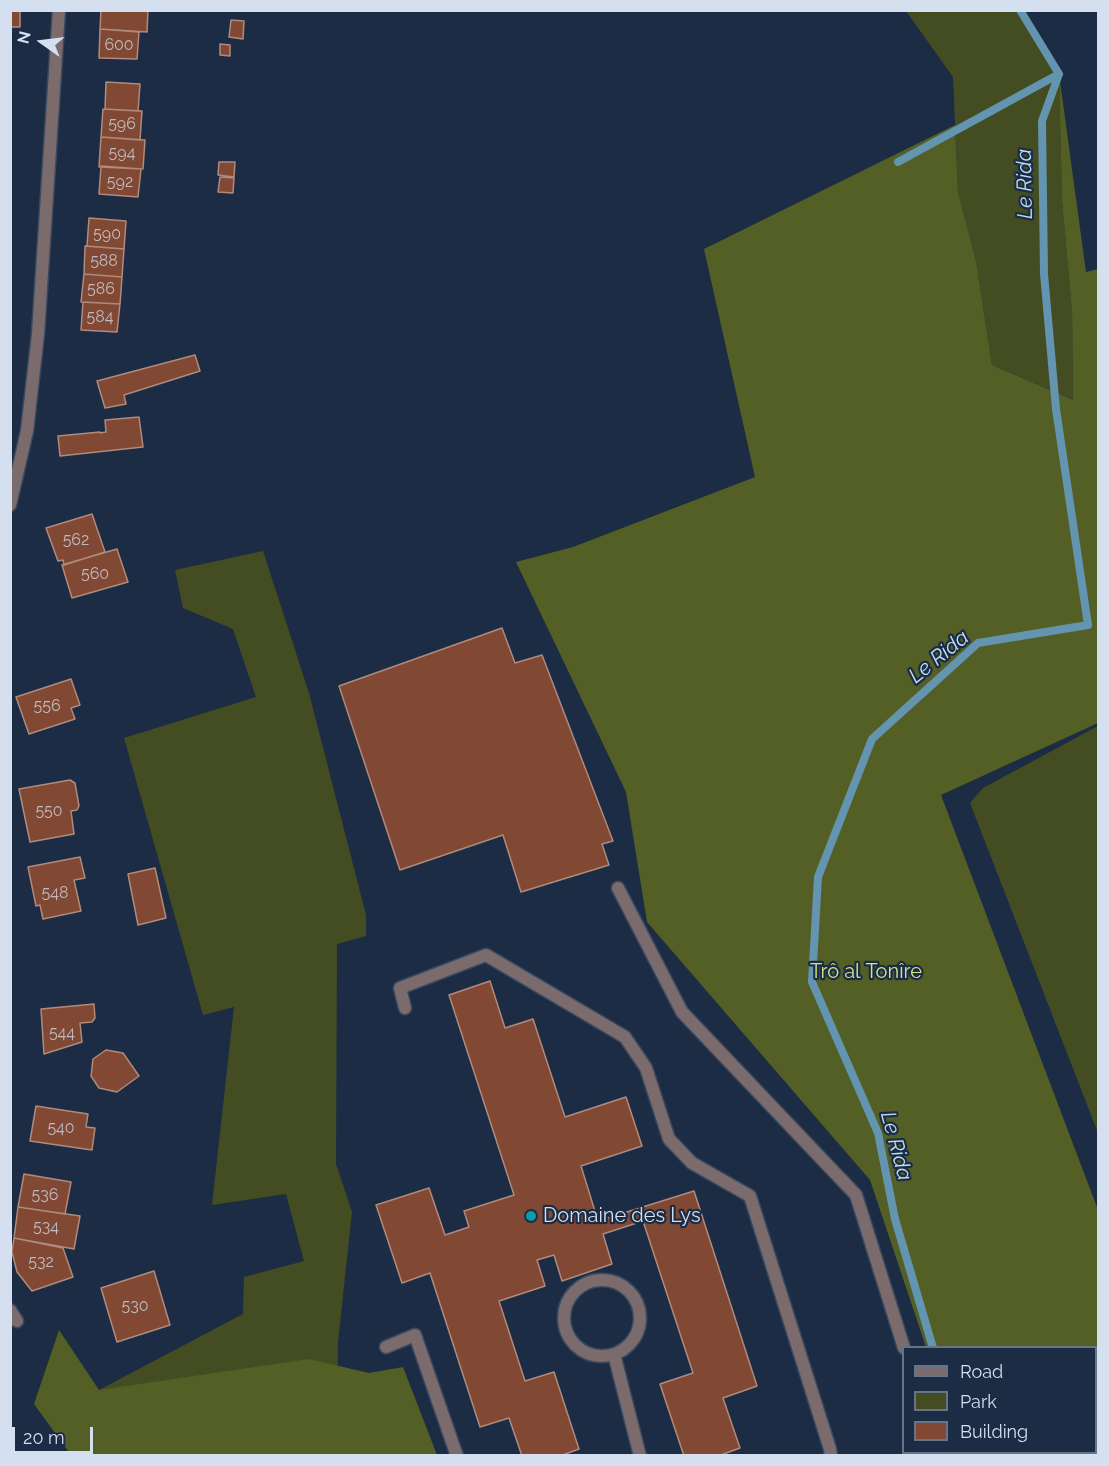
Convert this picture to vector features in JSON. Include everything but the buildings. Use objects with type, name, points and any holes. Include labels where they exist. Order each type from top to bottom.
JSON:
[{"type":"street","points":[[10,505],[27,431],[38,334],[59,10]]},
{"type":"street","points":[[618,888],[682,1012],[856,1196],[904,1346]]},
{"type":"street","points":[[405,1008],[400,988],[486,955],[625,1037],[646,1068],[669,1139],[692,1163],[750,1196],[831,1455]]},
{"type":"street","points":[[592,1282],[616,1283],[631,1294],[639,1310],[637,1332],[624,1349],[614,1354],[602,1356],[580,1349],[571,1341],[566,1330],[564,1318],[569,1300],[581,1287],[592,1282]]},
{"type":"street","points":[[10,1310],[17,1321]]},
{"type":"street","points":[[386,1347],[415,1335],[457,1455]]},
{"type":"street","points":[[614,1354],[640,1455]]},
{"type":"green space","points":[[906,11],[1020,11],[1059,74],[1062,201],[1072,311],[1073,400],[992,365],[976,261],[958,192],[953,77]]},
{"type":"green space","name":"Trô al Tonîre","points":[[1059,74],[1086,272],[1098,269],[1098,723],[941,795],[1098,1210],[1097,1381],[1097,1346],[926,1346],[870,1180],[647,922],[626,792],[516,562],[573,547],[755,477],[704,249],[955,125],[958,192],[976,261],[992,365],[1073,400],[1072,311],[1062,201]]},
{"type":"green space","points":[[263,551],[309,693],[366,915],[366,936],[337,944],[336,1164],[352,1212],[338,1342],[337,1455],[99,1390],[243,1314],[244,1277],[304,1261],[286,1194],[212,1205],[234,1007],[203,1015],[124,738],[256,697],[233,629],[183,608],[175,570]]},
{"type":"green space","points":[[1098,726],[1098,1133],[970,803],[983,788]]},
{"type":"green space","points":[[59,1330],[99,1390],[309,1359],[369,1373],[403,1367],[437,1455],[71,1455],[34,1404]]},
{"type":"waterway","name":"Le Rida","points":[[932,1346],[895,1219],[878,1133],[812,982],[818,877],[872,739],[978,643],[1088,625],[1056,409],[1044,274],[1042,121],[1059,74],[1020,10]]},
{"type":"waterway","points":[[898,162],[1059,74]]},
{"type":"place","name":"Domaine des Lys","points":[[531,1216]]}]
